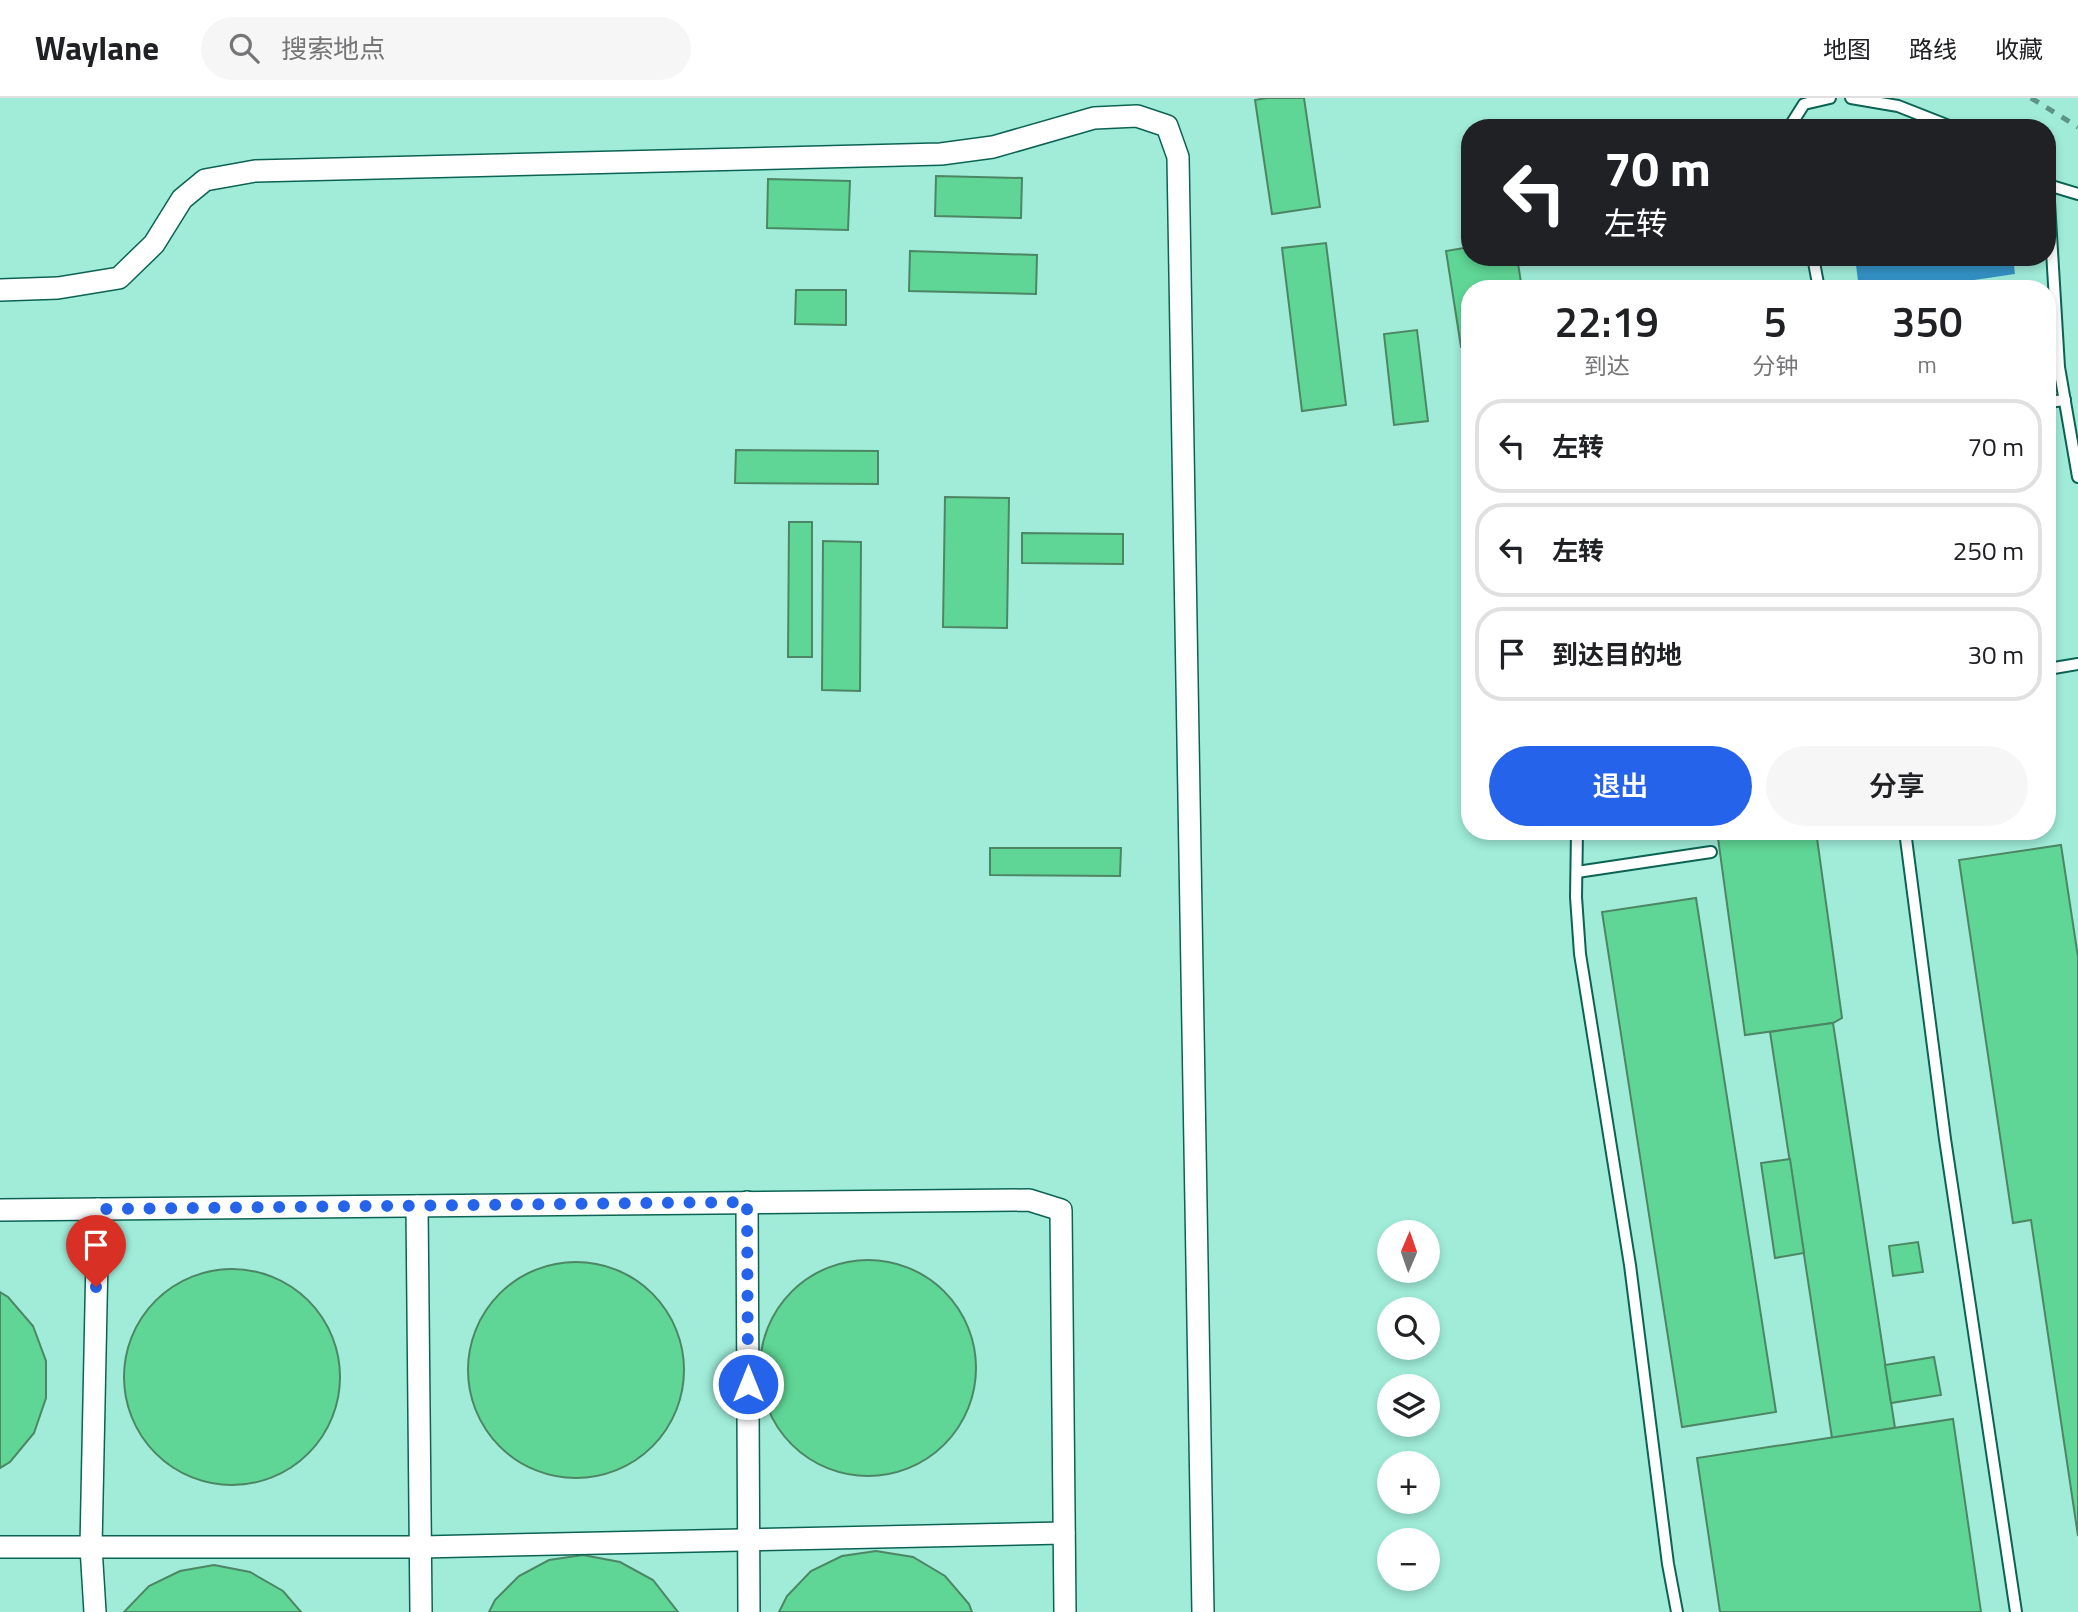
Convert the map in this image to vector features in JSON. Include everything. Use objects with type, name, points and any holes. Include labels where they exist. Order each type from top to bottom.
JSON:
[{"type":"street","points":[[0,290],[58,288],[119,278],[153,244],[182,199],[205,180],[255,171],[942,154],[993,147],[1094,118],[1138,116],[1167,126],[1178,156],[1203,1612]]},
{"type":"street","points":[[0,1210],[1029,1200],[1061,1210],[1065,1612]]},
{"type":"street","points":[[747,1202],[749,1612]]},
{"type":"street","points":[[417,1206],[421,1612]]},
{"type":"street","points":[[94,1612],[91,1547],[98,1209]]},
{"type":"street","points":[[0,1547],[421,1547],[1064,1533]]},
{"type":"lane","points":[[1795,119],[1804,104],[1830,98]]},
{"type":"lane","points":[[1851,98],[1898,106],[1931,119]]},
{"type":"lane","points":[[2056,187],[2078,194]]},
{"type":"lane","points":[[2056,317],[2059,367],[2078,477]]},
{"type":"lane","points":[[2056,401],[2065,400]]},
{"type":"lane","points":[[2056,668],[2078,664]]},
{"type":"lane","points":[[1577,840],[1576,897],[1580,954],[1630,1265],[1668,1564],[1677,1612]]},
{"type":"lane","points":[[1906,840],[1945,1139],[2016,1612]]},
{"type":"lane","points":[[1577,872],[1711,852]]},
{"type":"water","points":[[1856,266],[2014,266],[2015,274],[1974,280],[1858,280]]},
{"type":"building","points":[[1304,98],[1320,207],[1272,214],[1255,100]]},
{"type":"building","points":[[936,176],[1022,178],[1021,218],[935,216]]},
{"type":"building","points":[[768,179],[850,181],[848,230],[767,228]]},
{"type":"building","points":[[1326,243],[1346,405],[1302,411],[1282,248]]},
{"type":"building","points":[[1461,248],[1461,266],[1518,266],[1521,280],[1461,280],[1461,347],[1446,251]]},
{"type":"building","points":[[910,251],[1037,255],[1036,294],[909,291]]},
{"type":"building","points":[[796,290],[846,290],[846,325],[795,324]]},
{"type":"building","points":[[1417,330],[1428,421],[1394,425],[1384,334]]},
{"type":"building","points":[[736,450],[878,451],[878,484],[735,483]]},
{"type":"building","points":[[945,497],[1009,498],[1007,628],[943,627]]},
{"type":"building","points":[[789,522],[812,522],[812,657],[788,657]]},
{"type":"building","points":[[1022,533],[1123,534],[1123,564],[1022,563]]},
{"type":"building","points":[[823,541],[861,542],[860,691],[822,690]]},
{"type":"building","points":[[1718,840],[1817,840],[1842,1018],[1833,1023],[1745,1035]]},
{"type":"building","points":[[2061,845],[2078,957],[2078,1536],[2031,1220],[2013,1223],[1959,860]]},
{"type":"building","points":[[990,848],[1121,848],[1120,876],[990,875]]},
{"type":"building","points":[[1696,898],[1776,1412],[1682,1427],[1602,912]]},
{"type":"building","points":[[1833,1023],[1895,1428],[1832,1438],[1770,1032]]},
{"type":"building","points":[[1790,1159],[1804,1253],[1775,1258],[1761,1163]]},
{"type":"building","points":[[1918,1242],[1923,1272],[1893,1276],[1889,1246]]},
{"type":"building","points":[[868,1260],[889,1262],[909,1269],[928,1278],[944,1292],[958,1308],[967,1327],[974,1347],[974,1389],[967,1409],[958,1428],[944,1444],[928,1458],[909,1467],[889,1474],[868,1476],[847,1474],[827,1467],[808,1458],[792,1444],[778,1428],[769,1409],[762,1389],[760,1368],[762,1347],[769,1327],[778,1308],[792,1292],[808,1278],[827,1269],[847,1262]]},
{"type":"building","points":[[576,1262],[597,1264],[617,1271],[636,1280],[652,1294],[666,1310],[675,1329],[682,1349],[682,1391],[675,1411],[666,1430],[652,1446],[636,1460],[617,1469],[597,1476],[576,1478],[555,1476],[535,1469],[516,1460],[500,1446],[486,1430],[477,1411],[470,1391],[468,1370],[470,1349],[477,1329],[486,1310],[500,1294],[516,1280],[535,1271],[555,1264]]},
{"type":"building","points":[[232,1269],[253,1271],[273,1278],[292,1287],[308,1301],[322,1317],[331,1336],[338,1356],[338,1398],[331,1418],[322,1437],[308,1453],[292,1467],[273,1476],[253,1483],[232,1485],[211,1483],[191,1476],[172,1467],[156,1453],[142,1437],[133,1418],[126,1398],[124,1377],[126,1356],[133,1336],[142,1317],[156,1301],[172,1287],[191,1278],[211,1271]]},
{"type":"building","points":[[0,1292],[8,1297],[33,1326],[46,1361],[46,1398],[34,1433],[10,1462],[0,1468]]},
{"type":"building","points":[[1934,1357],[1941,1395],[1891,1403],[1885,1365]]},
{"type":"building","points":[[1953,1419],[1981,1612],[1720,1612],[1697,1458]]},
{"type":"building","points":[[876,1551],[913,1557],[945,1576],[969,1604],[972,1612],[779,1612],[787,1596],[811,1571],[842,1556]]},
{"type":"building","points":[[583,1555],[620,1562],[653,1580],[678,1612],[489,1612],[495,1600],[519,1576],[549,1560]]},
{"type":"building","points":[[214,1565],[250,1572],[283,1591],[301,1612],[124,1612],[149,1586],[180,1571]]},
{"type":"railway","points":[[2031,98],[2078,127]]},
{"type":"route","points":[[96,1287],[98,1209],[747,1202],[748,1384]]}]
